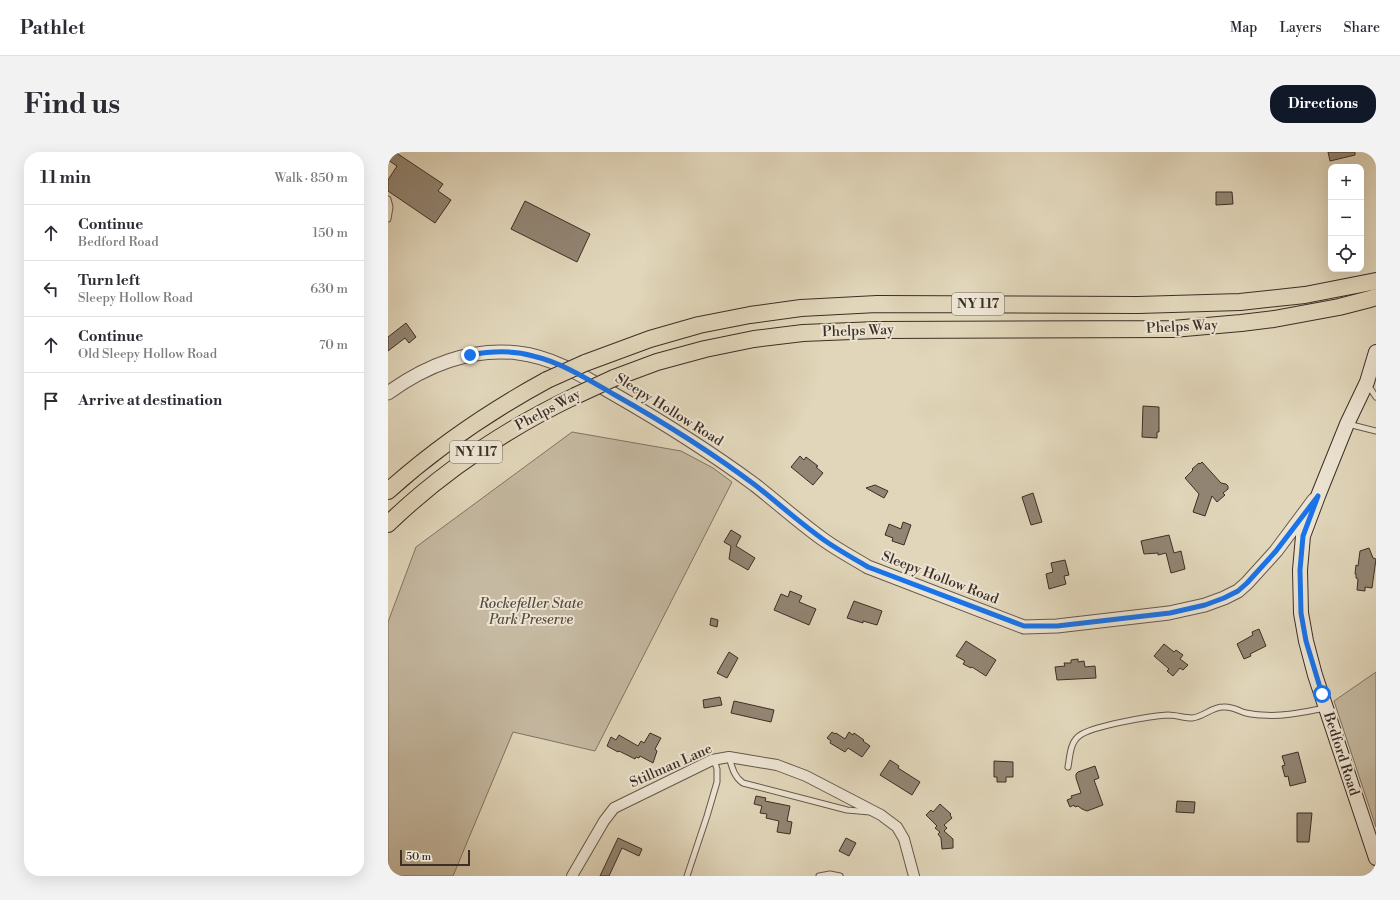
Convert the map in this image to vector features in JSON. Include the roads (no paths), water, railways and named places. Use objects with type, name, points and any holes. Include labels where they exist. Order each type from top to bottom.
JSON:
[{"type":"main road","name":"Phelps Way","points":[[388,491],[419,464],[462,431],[504,404],[547,380],[586,362],[650,338],[699,325],[750,315],[801,308],[876,304],[1138,305],[1240,302],[1305,295],[1376,281]]},
{"type":"main road","name":"Phelps Way","points":[[388,524],[434,483],[476,452],[522,423],[614,378],[658,362],[705,349],[803,333],[877,330],[1173,329],[1274,319],[1323,310],[1376,297]]},
{"type":"main road","name":"Bedford Road","points":[[1376,352],[1367,382],[1347,424],[1303,536],[1300,570],[1301,613],[1308,648],[1326,708],[1376,858]]},
{"type":"street","name":"Sleepy Hollow Road","points":[[388,392],[411,377],[438,364],[453,359],[486,352],[518,353],[562,365],[632,404],[703,449],[755,486],[822,539],[848,556],[868,567],[1024,626],[1057,626],[1170,613],[1205,605],[1224,598],[1238,591],[1247,583],[1276,551],[1318,496]]},
{"type":"street","name":"Stillman Lane","points":[[572,876],[604,821],[614,808],[714,760],[729,757],[777,766],[806,776],[881,815],[897,828],[904,839],[914,876]]},
{"type":"lane","points":[[388,199],[390,207],[388,219]]},
{"type":"lane","points":[[1367,382],[1376,397]]},
{"type":"lane","points":[[1347,424],[1376,430]]},
{"type":"lane","points":[[1068,767],[1071,747],[1075,740],[1090,729],[1169,715],[1192,718],[1222,707],[1233,707],[1246,713],[1262,715],[1300,713],[1326,708]]},
{"type":"lane","points":[[729,757],[735,776],[743,783],[847,810],[875,812]]},
{"type":"lane","points":[[687,876],[717,782],[717,769],[714,760]]},
{"type":"lane","points":[[819,876],[830,874],[840,876]]},
{"type":"park label","name":"Rockefeller State Park Preserve","points":[[531,612]]}]
